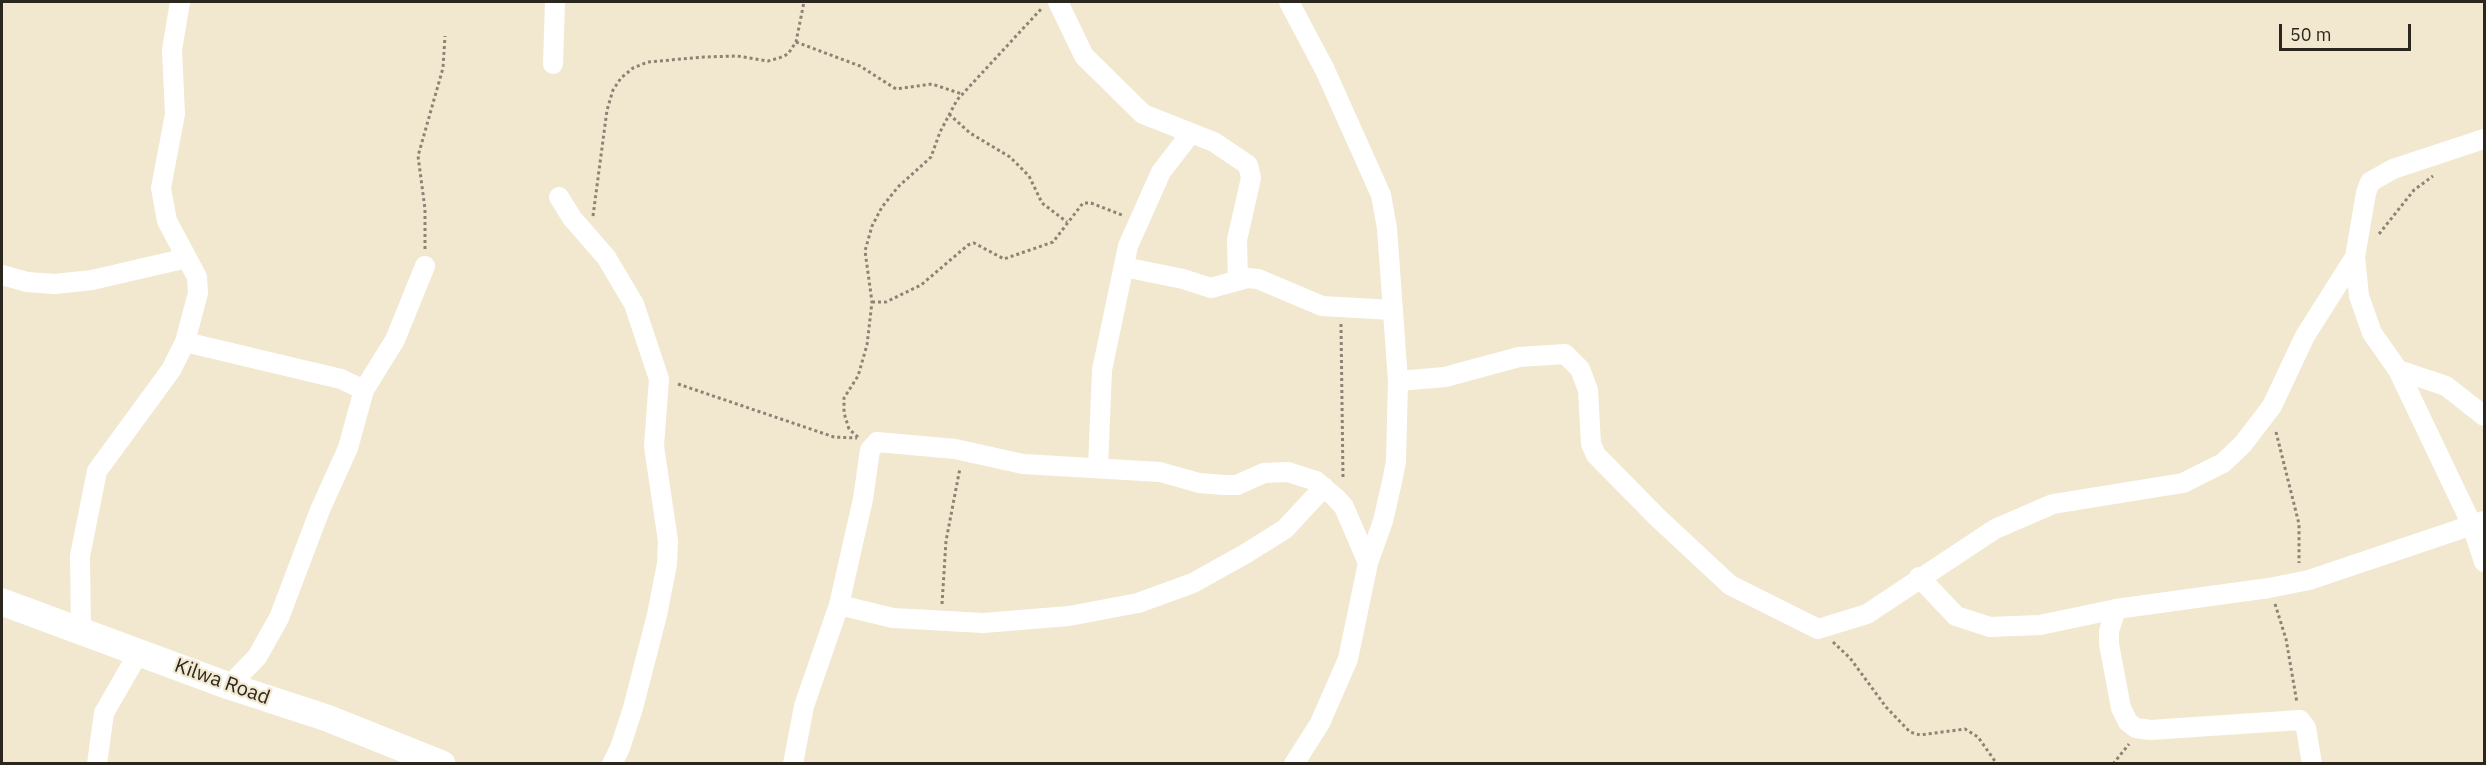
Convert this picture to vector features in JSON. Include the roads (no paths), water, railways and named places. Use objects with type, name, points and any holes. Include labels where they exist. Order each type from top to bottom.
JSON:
[{"type":"highway","name":"Kilwa Road","points":[[2,602],[229,686],[327,718],[442,764]]},
{"type":"street","points":[[81,630],[80,556],[97,471],[171,370],[184,342],[198,293],[197,277],[167,221],[161,188],[175,114],[172,50],[180,2]]},
{"type":"street","points":[[553,64],[555,2]]},
{"type":"street","points":[[1058,2],[1084,56],[1115,89],[1143,114],[1214,141],[1248,165],[1250,169],[1237,240],[1238,281]]},
{"type":"street","points":[[1289,2],[1325,70],[1381,195],[1387,228],[1398,381],[1394,472],[1383,521],[1368,563],[1348,659],[1320,723],[1294,764]]},
{"type":"street","points":[[1098,468],[1102,370],[1124,267],[1138,221],[1161,172],[1191,133]]},
{"type":"street","points":[[2484,139],[2393,169],[2370,182],[2366,193],[2356,260],[2359,296],[2368,323],[2398,370],[2478,523],[2484,562]]},
{"type":"street","points":[[559,197],[606,257],[634,304],[659,379],[654,446],[668,541],[667,564],[638,689],[620,748],[612,764]]},
{"type":"street","points":[[2,275],[27,282],[55,284],[92,280],[187,258]]},
{"type":"street","points":[[1398,381],[1445,377],[1519,357],[1565,354],[1580,369],[1588,390],[1591,444],[1596,456],[1730,585],[1818,629],[1867,614],[1919,577],[1995,529],[2053,504],[2183,483],[2223,463],[2243,444],[2272,406],[2305,336],[2356,260]]},
{"type":"street","points":[[229,686],[257,657],[279,618],[320,510],[348,448],[364,390],[395,339],[424,266]]},
{"type":"street","points":[[1124,267],[1183,279],[1211,288],[1258,279],[1322,306],[1392,310]]},
{"type":"street","points":[[184,342],[341,379],[364,390]]},
{"type":"street","points":[[2398,370],[2446,386],[2475,402],[2484,416]]},
{"type":"street","points":[[794,764],[804,706],[839,605],[863,499],[872,445],[877,442],[963,451],[1023,464],[1160,472],[1199,483],[1224,485],[1237,485],[1264,473],[1288,472],[1316,481],[1344,507],[1368,563]]},
{"type":"street","points":[[839,605],[892,618],[984,623],[1069,616],[1138,603],[1193,583],[1245,555],[1285,529],[1324,487]]},
{"type":"street","points":[[1919,577],[1956,616],[1990,627],[2040,625],[2116,609],[2299,582],[2478,523]]},
{"type":"street","points":[[2116,609],[2109,631],[2109,644],[2121,708],[2128,722],[2136,728],[2151,730],[2300,720],[2306,728],[2312,764]]},
{"type":"street","points":[[98,764],[104,713],[139,652]]}]
